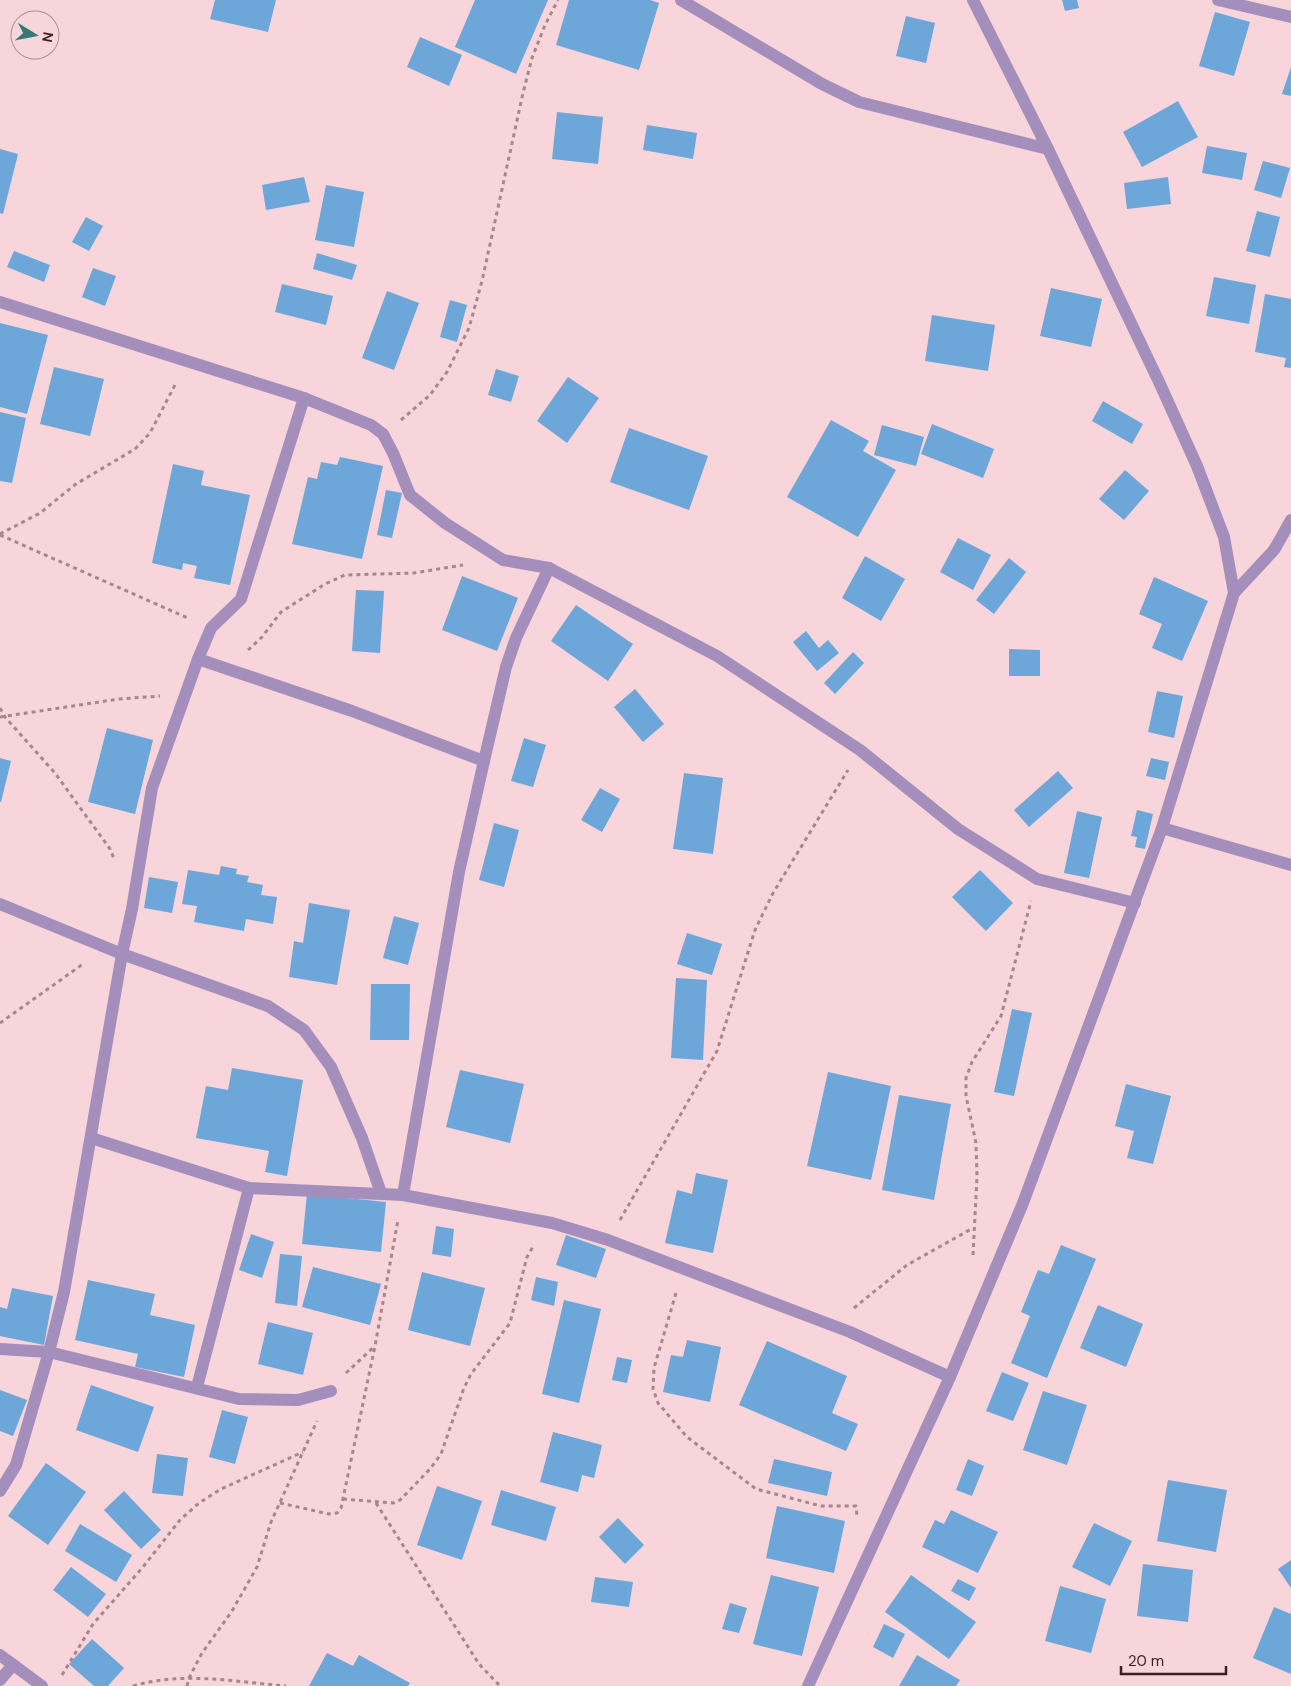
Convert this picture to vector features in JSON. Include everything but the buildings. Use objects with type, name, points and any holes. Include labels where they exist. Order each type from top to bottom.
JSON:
[{"type":"street","points":[[681,0],[822,84],[859,102],[1048,149]]},
{"type":"street","points":[[973,0],[1048,149],[1197,466],[1224,537],[1234,593]]},
{"type":"street","points":[[1218,0],[1291,18]]},
{"type":"street","points":[[0,302],[304,398],[371,425],[383,434],[410,495],[446,523],[503,560],[549,568],[717,656],[860,750],[958,829],[1037,879],[1135,904]]},
{"type":"street","points":[[0,1491],[16,1465],[49,1352],[64,1292],[152,788],[211,628],[241,599],[304,398]]},
{"type":"street","points":[[808,1686],[950,1377],[1022,1203],[1162,828],[1234,593],[1274,550],[1291,520]]},
{"type":"street","points":[[403,1194],[459,872],[484,761],[506,668],[516,638],[549,568]]},
{"type":"street","points":[[198,659],[352,710],[484,761]]},
{"type":"street","points":[[1162,828],[1291,865]]},
{"type":"street","points":[[0,904],[106,948],[268,1006],[304,1030],[331,1067],[362,1138],[381,1192]]},
{"type":"street","points":[[91,1138],[249,1188],[403,1194],[552,1223],[608,1240],[832,1325],[950,1377]]},
{"type":"street","points":[[197,1387],[249,1188]]},
{"type":"street","points":[[0,1349],[49,1352],[197,1387],[239,1399],[298,1400],[331,1391]]},
{"type":"street","points":[[0,1655],[42,1686]]},
{"type":"street","points":[[0,1680],[13,1665]]},
{"type":"path","points":[[383,434],[430,395],[447,372],[469,328],[482,281],[522,92],[532,58],[545,25],[558,0]]},
{"type":"path","points":[[0,534],[40,513],[76,484],[135,449],[150,434],[188,361]]},
{"type":"path","points":[[0,534],[211,628]]},
{"type":"path","points":[[227,668],[262,637],[281,612],[326,584],[345,575],[414,573],[442,567],[503,560]]},
{"type":"path","points":[[0,717],[119,699],[185,695]]},
{"type":"path","points":[[0,708],[5,717],[55,773],[110,849],[116,864]]},
{"type":"path","points":[[608,1240],[717,1051],[755,930],[773,893],[860,750]]},
{"type":"path","points":[[973,1257],[977,1177],[976,1143],[966,1096],[966,1078],[972,1062],[1001,1016],[1037,879]]},
{"type":"path","points":[[0,1023],[106,948]]},
{"type":"path","points":[[280,1503],[329,1514],[337,1513],[341,1508],[375,1346],[403,1194]]},
{"type":"path","points":[[343,1499],[392,1503],[400,1500],[430,1469],[441,1454],[464,1388],[471,1374],[510,1323],[527,1257],[532,1247],[552,1223]]},
{"type":"path","points":[[832,1325],[907,1265],[973,1227]]},
{"type":"path","points":[[683,1268],[654,1368],[653,1389],[658,1403],[687,1436],[756,1489],[821,1506],[856,1506],[858,1524]]},
{"type":"path","points":[[187,1686],[202,1653],[232,1611],[257,1567],[271,1522],[331,1391],[341,1378],[375,1346]]},
{"type":"path","points":[[60,1678],[93,1624],[187,1514],[221,1489],[303,1452]]},
{"type":"path","points":[[376,1502],[479,1664],[500,1686]]},
{"type":"path","points":[[134,1686],[155,1680],[189,1678],[286,1686]]}]
